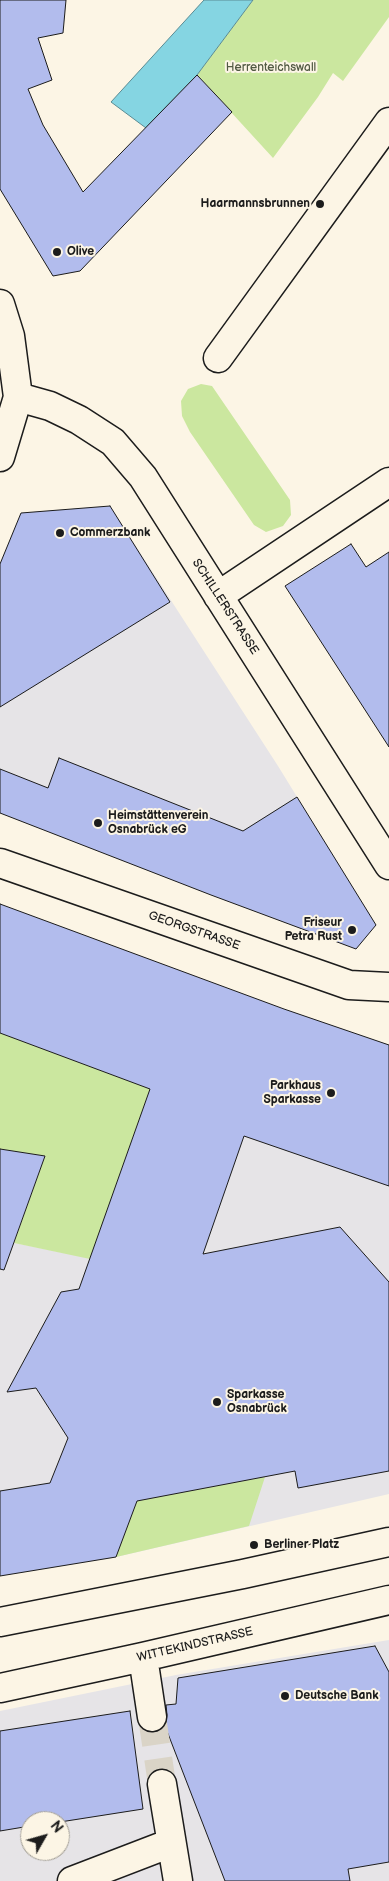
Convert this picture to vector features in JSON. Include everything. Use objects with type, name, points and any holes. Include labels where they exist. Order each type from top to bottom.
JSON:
[{"type":"street","points":[[218,358],[389,122]]},
{"type":"street","points":[[0,304],[10,336],[18,397],[0,457]]},
{"type":"street","name":"SCHILLERSTRASSE","points":[[18,397],[57,409],[80,420],[113,442],[143,477],[389,865]]},
{"type":"street","points":[[218,596],[389,482]]},
{"type":"street","name":"GEORGSTRASSE","points":[[0,863],[349,985],[389,988]]},
{"type":"street","points":[[0,1622],[243,1574],[389,1542]]},
{"type":"street","name":"WITTEKINDSTRASSE","points":[[0,1688],[389,1600]]},
{"type":"street","points":[[143,1657],[152,1717]]},
{"type":"street","points":[[162,1784],[178,1881]]},
{"type":"street","points":[[72,1881],[171,1843]]},
{"type":"shaded area","points":[[110,506],[278,766],[376,925],[356,949],[0,813],[0,564],[21,513]]},
{"type":"shaded area","points":[[287,1010],[389,1045],[389,1494],[116,1557],[0,1576],[0,1240],[123,1265]]},
{"type":"shaded area","points":[[389,1640],[389,1881],[0,1881],[0,1711],[176,1675]]},
{"type":"green space","name":"Herrenteichswall","points":[[253,0],[389,0],[389,17],[343,81],[333,73],[318,97],[273,158],[197,75]]},
{"type":"green space","points":[[201,384],[212,386],[290,500],[291,515],[283,526],[266,532],[254,525],[190,432],[182,416],[181,401],[188,389]]},
{"type":"green space","points":[[0,1033],[150,1089],[90,1259],[14,1243],[45,1156],[0,1149]]},
{"type":"green space","points":[[265,1477],[249,1526],[116,1557],[137,1501]]},
{"type":"water","points":[[204,0],[253,0],[197,75],[146,128],[111,102]]},
{"type":"building","points":[[0,0],[66,0],[63,33],[38,38],[52,80],[28,89],[43,125],[83,192],[197,75],[232,112],[80,271],[53,276],[0,189]]},
{"type":"building","points":[[110,506],[170,602],[0,707],[0,564],[21,513]]},
{"type":"building","points":[[351,544],[366,567],[389,552],[389,747],[285,586]]},
{"type":"building","points":[[59,758],[243,831],[297,797],[376,925],[356,949],[0,813],[0,769],[48,788]]},
{"type":"building","points":[[0,904],[284,1009],[389,1045],[389,1186],[244,1136],[203,1254],[340,1227],[389,1282],[389,1471],[298,1488],[295,1471],[137,1501],[116,1557],[0,1576],[0,1491],[50,1483],[68,1438],[36,1388],[7,1392],[61,1292],[79,1289],[150,1089],[0,1033]]},
{"type":"building","points":[[0,1149],[45,1156],[4,1270],[0,1269]]},
{"type":"building","points":[[375,1646],[389,1672],[389,1862],[348,1869],[350,1881],[225,1881],[165,1726],[166,1705],[176,1704],[178,1678]]},
{"type":"building","points":[[130,1711],[143,1809],[70,1820],[70,1811],[20,1811],[20,1828],[0,1831],[0,1731]]},
{"type":"tunnel","points":[[152,1717],[162,1784]]},
{"type":"place","name":"Haarmannsbrunnen","points":[[320,204]]},
{"type":"place","name":"Olive","points":[[57,252]]},
{"type":"place","name":"Commerzbank","points":[[60,533]]},
{"type":"place","name":"Heimstättenverein Osnabrück eG","points":[[98,823]]},
{"type":"place","name":"Friseur Petra Rust","points":[[352,930]]},
{"type":"place","name":"Parkhaus Sparkasse","points":[[331,1093]]},
{"type":"place","name":"Sparkasse Osnabrück","points":[[217,1402]]},
{"type":"place","name":"Berliner Platz","points":[[254,1545]]},
{"type":"place","name":"Deutsche Bank","points":[[285,1696]]}]
